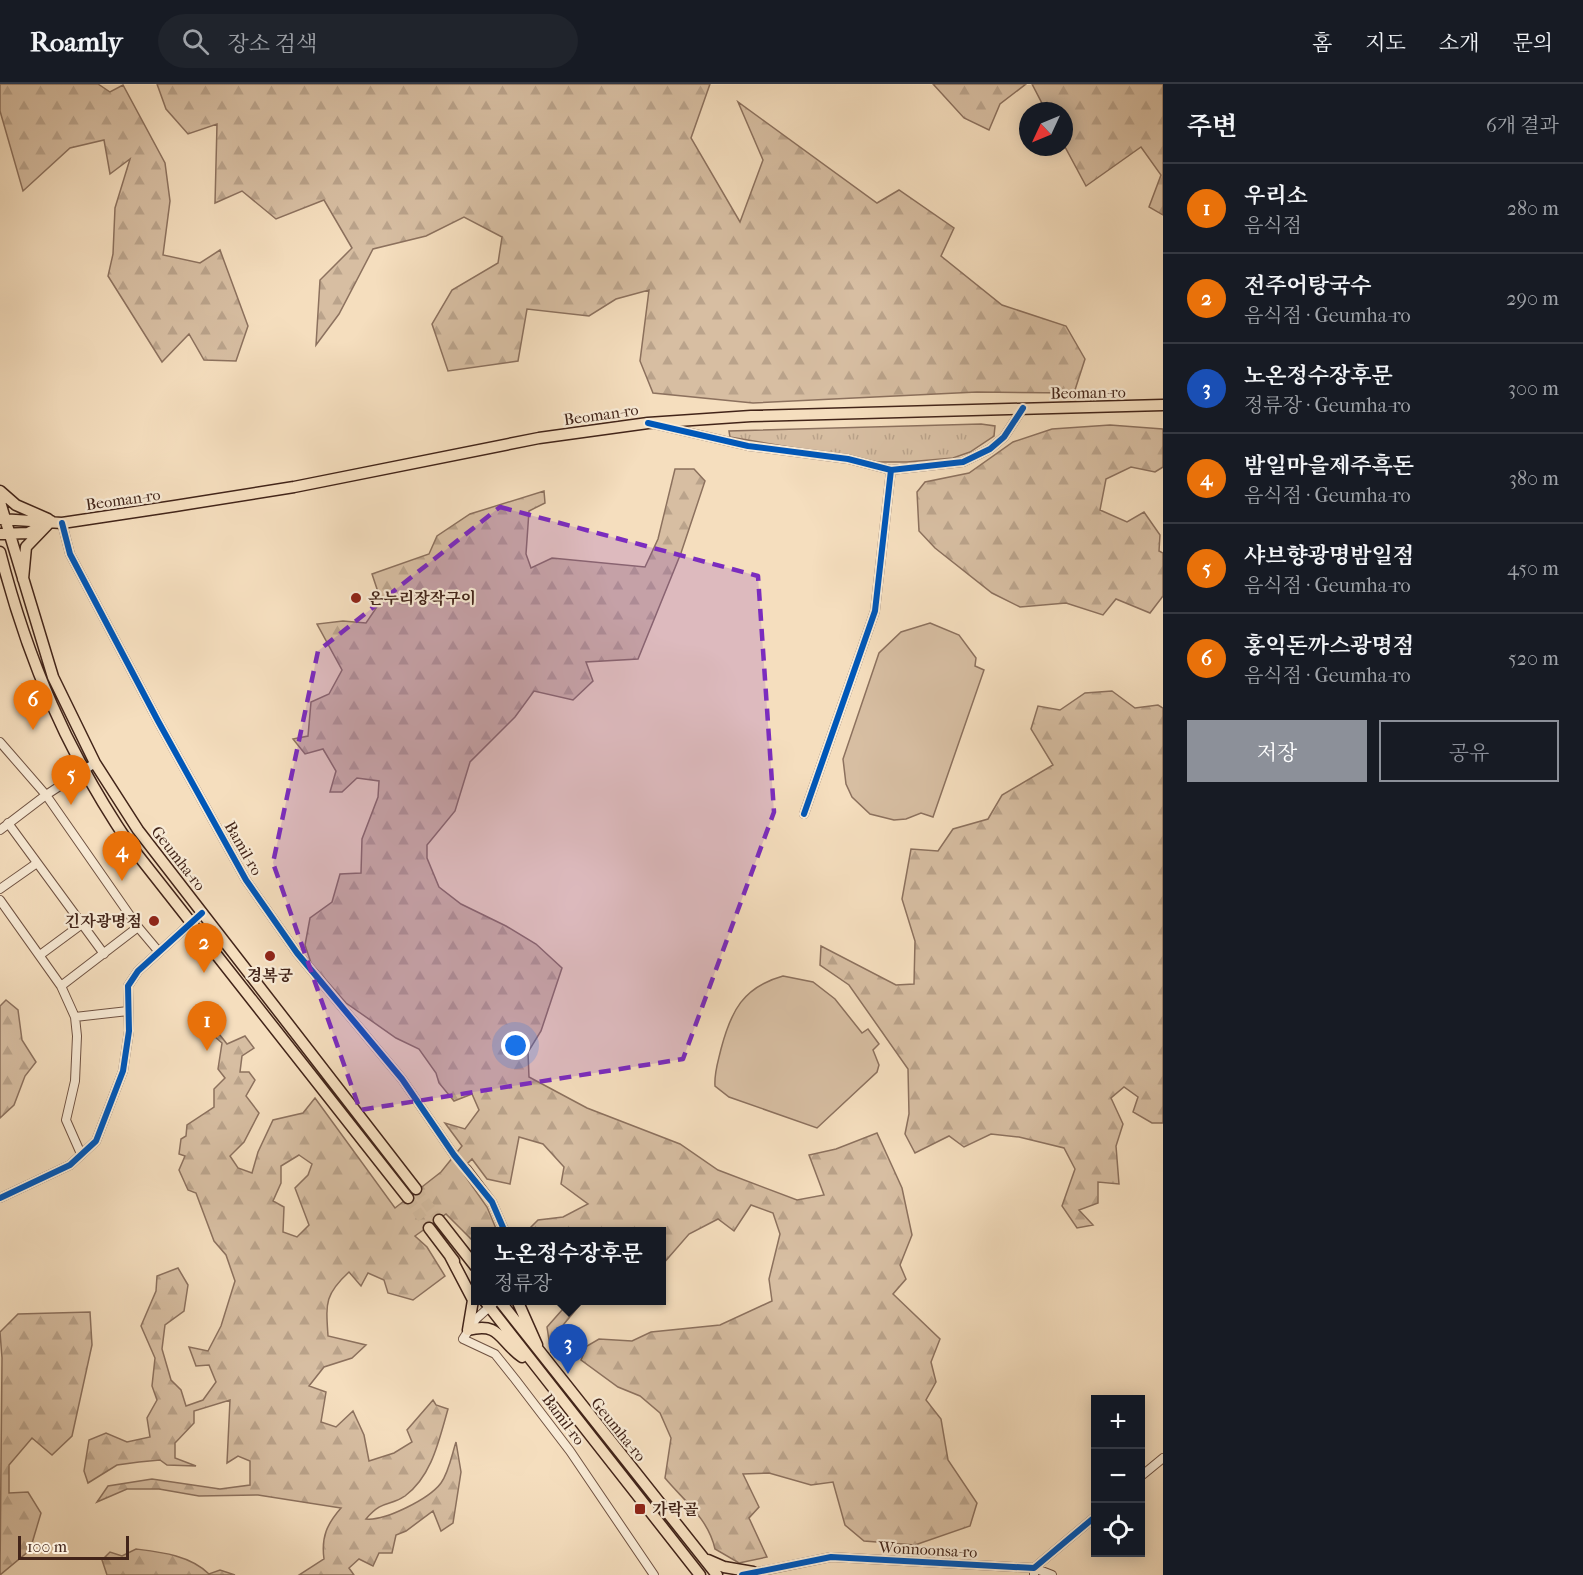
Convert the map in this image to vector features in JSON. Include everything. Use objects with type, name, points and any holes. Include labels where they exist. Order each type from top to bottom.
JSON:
[{"type":"main road","name":"Beoman-ro","points":[[3,519],[56,522],[294,487],[539,438],[648,423],[751,416],[1163,405]]},
{"type":"main road","points":[[0,491],[12,502],[56,522],[26,547],[23,583]]},
{"type":"main road","name":"Geumha-ro","points":[[0,502],[6,534],[53,677],[95,764],[138,830],[416,1189]]},
{"type":"main road","name":"Beoman-ro","points":[[6,534],[28,533],[56,522]]},
{"type":"main road","name":"Geumha-ro","points":[[0,552],[2,565],[47,697],[84,771],[130,845],[408,1198]]},
{"type":"main road","points":[[440,1220],[471,1261]]},
{"type":"main road","points":[[429,1228],[471,1284]]},
{"type":"main road","points":[[450,1256],[471,1296]]},
{"type":"main road","points":[[472,1305],[468,1330],[484,1326],[494,1329],[514,1351],[534,1366]]},
{"type":"main road","name":"Geumha-ro","points":[[494,1305],[534,1366],[700,1575]]},
{"type":"main road","name":"Geumha-ro","points":[[495,1305],[541,1356],[717,1575]]},
{"type":"main road","points":[[520,1305],[541,1356]]},
{"type":"main road","points":[[704,1558],[724,1567],[751,1574]]},
{"type":"street","points":[[648,423],[748,446],[848,459],[891,470],[963,462],[990,449],[1004,437],[1023,408]]},
{"type":"street","points":[[804,814],[874,611],[891,470]]},
{"type":"street","name":"Bamil-ro","points":[[56,522],[70,554],[158,722],[246,880],[297,953],[370,1037],[402,1079],[454,1155]]},
{"type":"street","points":[[0,742],[46,795],[138,927],[159,952]]},
{"type":"street","points":[[0,830],[46,795],[95,764]]},
{"type":"street","points":[[8,823],[104,954]]},
{"type":"street","points":[[0,889],[37,863]]},
{"type":"street","points":[[0,900],[61,986],[75,1017],[77,1036],[75,1081],[66,1120],[81,1154]]},
{"type":"street","points":[[0,1198],[70,1165],[96,1141],[123,1071],[129,1031],[128,986],[138,971],[202,913]]},
{"type":"street","points":[[40,955],[82,924]]},
{"type":"street","points":[[61,986],[138,927]]},
{"type":"street","points":[[75,1017],[128,1011]]},
{"type":"street","points":[[467,1169],[492,1202],[503,1227]]},
{"type":"street","points":[[468,1330],[489,1305]]},
{"type":"street","name":"Bamil-ro","points":[[468,1330],[464,1339],[495,1354],[515,1378],[570,1451],[654,1575]]},
{"type":"street","points":[[1145,1473],[1163,1458]]},
{"type":"street","points":[[1034,1571],[1091,1520]]},
{"type":"street","name":"Wonnoonsa-ro","points":[[742,1575],[831,1557],[1034,1571],[1052,1575]]},
{"type":"highlighted area","points":[[500,507],[758,576],[774,812],[683,1059],[360,1110],[273,863],[318,651]]},
{"type":"green space","points":[[0,84],[98,84],[110,92],[123,85],[165,163],[170,201],[163,255],[200,263],[220,250],[248,326],[236,361],[204,360],[189,334],[162,362],[108,276],[113,254],[115,208],[130,159],[110,174],[104,140],[70,148],[23,191],[0,111]]},
{"type":"green space","points":[[157,84],[710,84],[691,138],[740,222],[763,160],[738,102],[877,203],[899,190],[954,228],[941,256],[1002,305],[1066,326],[1085,359],[1074,393],[977,392],[753,403],[653,393],[640,361],[649,290],[616,299],[589,316],[527,309],[518,361],[448,371],[432,324],[452,290],[498,263],[502,237],[464,217],[426,236],[373,249],[339,314],[316,345],[320,280],[352,248],[324,200],[276,219],[242,191],[215,203],[217,124],[188,134],[166,109]]},
{"type":"green space","points":[[933,84],[1026,84],[1000,104],[989,130],[964,118]]},
{"type":"green space","points":[[1032,84],[1163,84],[1163,215],[1149,207],[1161,175],[1141,147],[1086,186],[1070,156],[1073,156],[1073,102],[1041,102]]},
{"type":"green space","points":[[981,424],[995,426],[994,436],[970,452],[953,458],[907,462],[878,462],[730,437],[729,431]]},
{"type":"green space","points":[[1110,425],[1163,429],[1163,467],[1155,472],[1131,467],[1106,479],[1100,510],[1127,522],[1144,512],[1160,535],[1159,551],[1163,553],[1163,596],[1150,613],[1116,599],[1103,615],[1066,603],[1020,607],[992,593],[935,548],[919,531],[917,492],[925,482],[969,473],[1013,442],[1052,429]]},
{"type":"green space","points":[[675,469],[694,469],[705,481],[681,553],[638,659],[586,662],[593,681],[573,700],[534,691],[515,717],[470,762],[455,811],[427,845],[427,858],[439,887],[461,904],[536,944],[562,968],[541,1031],[528,1052],[529,1077],[587,1108],[680,1144],[718,1170],[797,1200],[824,1195],[809,1155],[836,1149],[877,1133],[902,1188],[912,1235],[900,1265],[906,1279],[893,1294],[940,1339],[931,1362],[936,1382],[926,1400],[941,1419],[948,1460],[977,1503],[970,1526],[915,1545],[864,1541],[845,1525],[833,1482],[811,1485],[769,1473],[743,1474],[759,1507],[749,1518],[767,1557],[739,1563],[715,1549],[707,1528],[695,1510],[665,1478],[671,1438],[660,1413],[640,1396],[618,1387],[581,1360],[587,1346],[599,1339],[632,1341],[651,1332],[720,1325],[772,1301],[769,1279],[780,1234],[773,1213],[751,1205],[734,1231],[718,1219],[689,1234],[666,1260],[666,1227],[531,1227],[538,1220],[563,1217],[588,1204],[561,1184],[564,1167],[543,1144],[519,1137],[510,1184],[487,1179],[472,1159],[461,1170],[487,1207],[495,1227],[471,1227],[471,1239],[446,1214],[415,1236],[427,1247],[445,1276],[413,1300],[388,1293],[384,1280],[368,1273],[361,1286],[349,1272],[335,1287],[327,1308],[328,1336],[366,1345],[352,1358],[324,1367],[309,1386],[326,1392],[321,1422],[336,1427],[353,1411],[364,1435],[369,1461],[394,1453],[412,1442],[407,1430],[433,1400],[436,1405],[448,1409],[433,1457],[422,1478],[405,1496],[382,1506],[366,1519],[395,1513],[427,1496],[441,1483],[446,1474],[456,1442],[461,1472],[453,1523],[441,1531],[433,1511],[406,1531],[396,1535],[392,1553],[379,1553],[373,1566],[359,1559],[349,1568],[354,1575],[299,1575],[324,1559],[323,1544],[326,1531],[341,1508],[258,1495],[199,1496],[159,1489],[127,1489],[97,1502],[108,1486],[152,1479],[220,1489],[250,1485],[250,1461],[238,1456],[227,1463],[230,1400],[194,1411],[194,1423],[175,1443],[175,1458],[196,1466],[167,1465],[160,1460],[117,1465],[88,1483],[84,1471],[89,1440],[106,1433],[127,1442],[150,1437],[147,1418],[157,1400],[152,1386],[155,1358],[141,1326],[156,1291],[157,1276],[178,1268],[188,1285],[184,1311],[165,1325],[162,1349],[171,1380],[181,1390],[186,1406],[203,1400],[216,1382],[209,1365],[196,1366],[189,1347],[208,1351],[221,1326],[235,1281],[226,1255],[214,1241],[196,1193],[188,1190],[179,1170],[185,1156],[179,1154],[181,1139],[186,1136],[187,1125],[214,1107],[214,1089],[225,1078],[218,1069],[222,1043],[207,1030],[212,1025],[227,1044],[245,1036],[254,1048],[242,1056],[240,1072],[249,1072],[255,1080],[246,1096],[259,1113],[244,1142],[230,1156],[238,1168],[252,1173],[258,1152],[273,1120],[303,1113],[315,1098],[395,1208],[441,1172],[462,1146],[445,1123],[465,1129],[479,1110],[472,1094],[454,1101],[439,1083],[436,1073],[419,1049],[396,1038],[346,1003],[311,963],[305,945],[310,918],[332,902],[340,874],[361,873],[362,839],[378,797],[379,781],[357,778],[342,792],[330,792],[336,771],[323,749],[305,754],[293,739],[308,736],[311,702],[329,694],[342,670],[317,624],[343,621],[366,623],[381,601],[372,574],[429,554],[437,536],[470,514],[544,491],[545,503],[529,511],[526,554],[531,568],[552,558],[645,567],[658,539]],"holes":[[[299,1155],[312,1164],[308,1175],[295,1188],[309,1225],[297,1237],[283,1232],[284,1207],[273,1201],[281,1183],[281,1166]]]},
{"type":"green space","points":[[930,623],[959,635],[976,658],[975,666],[984,670],[933,817],[921,813],[906,819],[894,820],[870,814],[852,797],[846,784],[843,759],[879,653],[901,632]]},
{"type":"green space","points":[[1112,691],[1135,708],[1158,705],[1163,708],[1163,1123],[1152,1123],[1133,1112],[1138,1097],[1124,1087],[1111,1098],[1123,1124],[1116,1146],[1119,1184],[1098,1182],[1098,1203],[1079,1210],[1093,1225],[1077,1228],[1062,1206],[1075,1169],[1064,1148],[1019,1137],[991,1134],[964,1147],[949,1136],[915,1153],[905,1134],[909,1114],[908,1069],[849,985],[820,965],[821,946],[896,985],[914,984],[915,941],[902,899],[911,849],[938,851],[953,829],[988,819],[1002,795],[1053,765],[1031,729],[1038,706],[1060,710],[1085,693]]},
{"type":"green space","points":[[783,976],[813,982],[835,999],[862,1033],[868,1029],[879,1044],[873,1050],[879,1065],[877,1072],[817,1128],[729,1097],[715,1086],[721,1049],[734,1012],[748,994],[769,981]]},
{"type":"green space","points":[[6,1000],[18,1010],[22,1040],[36,1062],[25,1076],[14,1105],[0,1118],[0,1006]]},
{"type":"green space","points":[[566,1305],[580,1305],[559,1330],[551,1353],[547,1327]]},
{"type":"green space","points":[[90,1312],[92,1345],[72,1436],[52,1455],[32,1438],[9,1465],[9,1493],[28,1492],[41,1513],[30,1550],[0,1575],[2,1358],[0,1332],[18,1314]]},
{"type":"green space","points":[[136,1549],[165,1553],[193,1562],[209,1574],[220,1570],[235,1575],[107,1575],[102,1560],[110,1552],[122,1556]]},
{"type":"tunnel","points":[[454,1155],[467,1169]]},
{"type":"tunnel","points":[[416,1189],[439,1220]]},
{"type":"tunnel","points":[[408,1198],[429,1228]]},
{"type":"cycle path","points":[[648,423],[748,446],[848,459],[891,470],[963,462],[990,449],[1004,437],[1023,408]]},
{"type":"cycle path","points":[[804,814],[875,611],[891,470]]},
{"type":"cycle path","points":[[62,523],[70,554],[158,721],[246,880],[297,953],[402,1079],[454,1155],[492,1202],[503,1227]]},
{"type":"cycle path","points":[[0,1198],[70,1165],[96,1141],[123,1071],[129,1031],[128,986],[138,971],[202,913]]},
{"type":"cycle path","points":[[742,1575],[831,1557],[1034,1568],[1091,1520]]},
{"type":"place","name":"온누리장작구이","points":[[356,598]]},
{"type":"place","name":"홍익돈까스광명점","points":[[33,730]]},
{"type":"place","name":"샤브향광명밤일점","points":[[71,805]]},
{"type":"place","name":"밤일마을제주흑돈","points":[[122,881]]},
{"type":"place","name":"긴자광명점","points":[[154,921]]},
{"type":"place","name":"경복궁","points":[[270,956]]},
{"type":"place","name":"전주어탕국수","points":[[204,973]]},
{"type":"place","name":"우리소","points":[[207,1051]]},
{"type":"place","name":"노온정수장후문","points":[[568,1374]]},
{"type":"place","name":"가락골","points":[[640,1509]]}]
